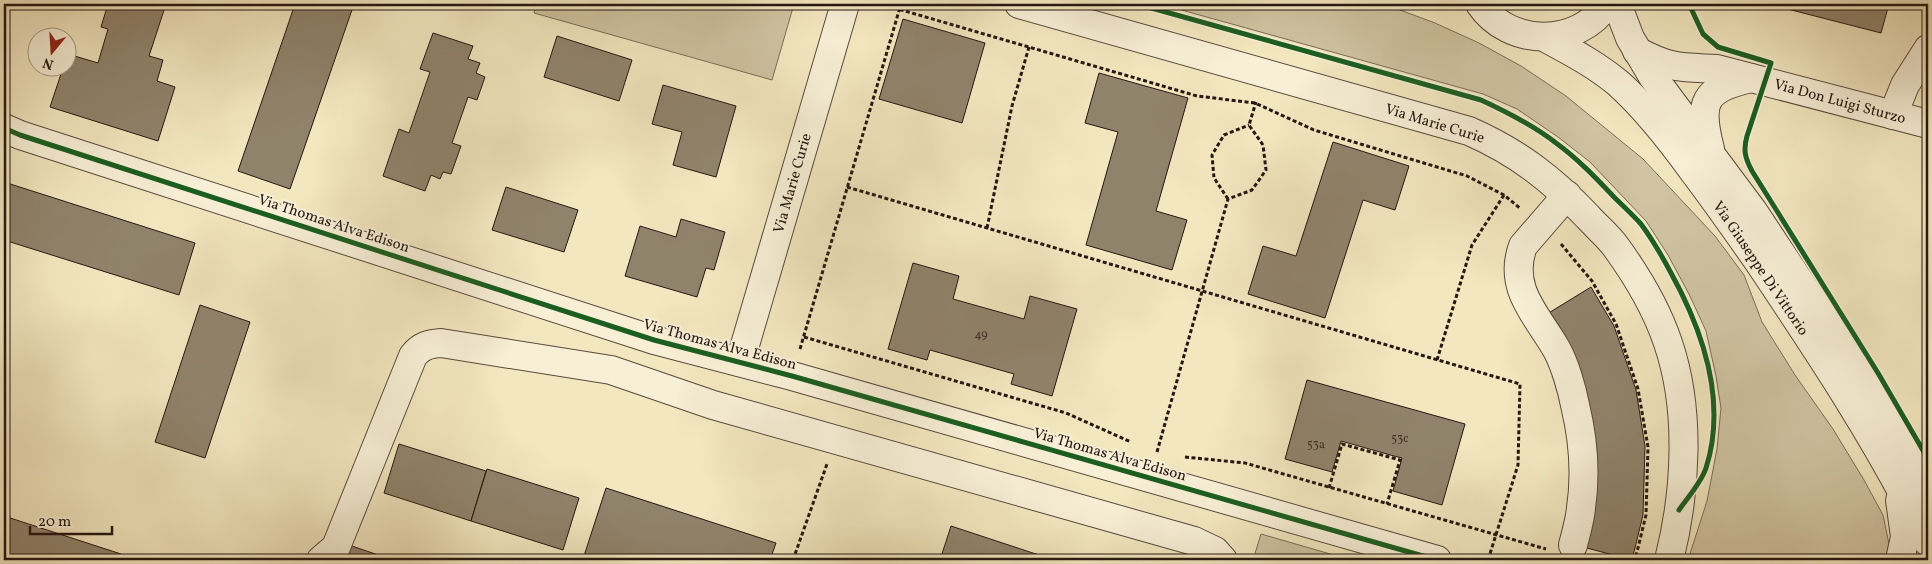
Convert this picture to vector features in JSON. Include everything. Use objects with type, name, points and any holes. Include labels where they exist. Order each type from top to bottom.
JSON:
[{"type":"street","name":"Via Marie Curie","points":[[740,362],[845,4]]},
{"type":"street","name":"Via Marie Curie","points":[[1019,4],[1469,131],[1506,148],[1536,168],[1567,195],[1615,245],[1635,275],[1668,343],[1678,383],[1683,472],[1679,510],[1668,560]]},
{"type":"street","points":[[1480,4],[1496,21],[1511,30],[1527,35],[1544,37],[1561,35],[1577,30],[1592,21],[1607,4]]},
{"type":"street","name":"Via Giuseppe Di Vittorio","points":[[1617,4],[1637,51],[1653,77],[1753,211],[1847,352],[1917,467],[1928,490]]},
{"type":"street","name":"Via Giuseppe Di Vittorio","points":[[1544,37],[1577,54],[1618,83],[1641,105],[1672,142],[1731,222],[1829,367],[1898,481],[1928,542]]},
{"type":"street","points":[[1893,115],[1904,85],[1928,48]]},
{"type":"street","name":"Via Don Luigi Sturzo","points":[[1637,51],[1666,65],[1682,68],[1717,69],[1928,124]]},
{"type":"street","points":[[1712,156],[1704,121],[1704,112],[1709,97],[1720,87],[1751,78]]},
{"type":"street","name":"Via Thomas Alva Edison","points":[[4,128],[654,340],[792,376],[1437,560]]},
{"type":"street","points":[[1561,548],[1582,507],[1584,449],[1575,404],[1558,352],[1524,296],[1519,282],[1519,256],[1523,246],[1539,225],[1567,195]]},
{"type":"street","points":[[321,560],[336,547],[413,356],[420,348],[430,344],[441,343],[611,370],[713,405],[1194,542],[1215,551],[1223,560]]},
{"type":"street","points":[[1898,481],[1904,537],[1900,560]]},
{"type":"path","points":[[881,4],[1197,96],[1255,104],[1314,130],[1467,176],[1504,195],[1562,245],[1592,281],[1616,324],[1638,389],[1648,447],[1646,516],[1635,560]]},
{"type":"path","points":[[792,376],[901,4]]},
{"type":"path","points":[[987,228],[1012,106],[1029,47]]},
{"type":"path","points":[[1249,125],[1264,73]]},
{"type":"path","points":[[1150,478],[1228,199],[1214,178],[1212,155],[1224,135],[1249,125]]},
{"type":"path","points":[[1228,199],[1252,190],[1266,170],[1263,145],[1249,125]]},
{"type":"path","points":[[847,187],[1520,384],[1518,465],[1488,560]]},
{"type":"path","points":[[1437,360],[1472,244],[1504,195]]},
{"type":"path","points":[[804,337],[1066,413],[1134,443]]},
{"type":"path","points":[[793,560],[835,440]]},
{"type":"path","points":[[1330,488],[1342,444],[1400,460],[1387,504]]},
{"type":"path","points":[[1149,450],[1164,454]]},
{"type":"path","points":[[1180,457],[1232,461],[1495,535],[1561,548]]},
{"type":"shaded area","points":[[536,4],[794,4],[772,80],[534,13]]},
{"type":"shaded area","points":[[1160,4],[1384,4],[1435,23],[1479,43],[1521,66],[1566,96],[1643,159],[1715,236],[1744,275],[1762,322],[1795,375],[1833,429],[1883,515],[1889,544],[1885,560],[1688,560],[1707,501],[1717,449],[1721,408],[1706,331],[1668,255],[1646,221],[1590,162],[1558,137],[1517,109],[1483,94]]},
{"type":"shaded area","points":[[1261,534],[1351,560],[1253,560]]},
{"type":"building","points":[[108,4],[166,4],[149,56],[163,60],[157,81],[175,87],[158,141],[50,107],[60,78],[78,78],[78,57],[98,63],[108,29],[101,27]]},
{"type":"building","points":[[295,4],[354,4],[290,189],[238,171]]},
{"type":"building","points":[[1768,4],[1889,4],[1881,33]]},
{"type":"building","points":[[903,19],[985,43],[962,123],[879,99]]},
{"type":"building","points":[[433,33],[473,46],[468,59],[480,63],[476,73],[485,77],[477,100],[468,97],[452,143],[461,146],[451,174],[443,172],[440,179],[431,175],[425,191],[383,176],[399,129],[409,133],[430,72],[420,69]]},
{"type":"building","points":[[557,36],[632,60],[619,101],[544,77]]},
{"type":"building","points":[[1099,73],[1188,98],[1156,211],[1187,220],[1172,270],[1086,245],[1118,132],[1085,123]]},
{"type":"building","points":[[663,85],[736,106],[716,177],[673,165],[682,132],[652,124]]},
{"type":"building","points":[[1333,142],[1409,166],[1395,210],[1363,200],[1325,318],[1248,294],[1263,246],[1296,256]]},
{"type":"building","points":[[4,182],[195,243],[179,295],[4,240]]},
{"type":"building","points":[[506,187],[578,210],[564,252],[492,230]]},
{"type":"building","points":[[681,219],[725,232],[714,270],[706,268],[697,297],[625,276],[640,226],[676,237]]},
{"type":"building","points":[[913,263],[959,276],[953,299],[1024,319],[1030,296],[1077,309],[1052,396],[1011,384],[1014,374],[930,350],[927,360],[888,349]]},
{"type":"building","points":[[1591,287],[1614,326],[1636,390],[1645,446],[1643,515],[1632,560],[1583,547],[1592,508],[1547,314]]},
{"type":"building","points":[[200,305],[250,322],[205,458],[155,442]]},
{"type":"building","points":[[1307,380],[1465,424],[1442,505],[1393,491],[1402,458],[1341,441],[1332,472],[1285,459]]},
{"type":"building","points":[[399,444],[486,471],[471,521],[384,493]]},
{"type":"building","points":[[487,469],[579,498],[563,550],[471,521]]},
{"type":"building","points":[[606,488],[776,543],[770,560],[583,559]]},
{"type":"building","points":[[4,516],[121,554],[119,560],[4,560]]},
{"type":"building","points":[[951,526],[1054,560],[940,560]]},
{"type":"building","points":[[343,543],[393,560],[337,560]]},
{"type":"cycle path","points":[[1137,4],[1481,100],[1538,130],[1564,149],[1594,176],[1641,224],[1649,236],[1683,295],[1702,343],[1713,393],[1712,443],[1704,474],[1679,510]]},
{"type":"cycle path","points":[[1689,4],[1703,34],[1718,47],[1771,63],[1746,141],[1745,154],[1748,162],[1878,373],[1928,459]]},
{"type":"cycle path","points":[[4,128],[20,135],[654,340],[792,376],[1437,560]]}]
